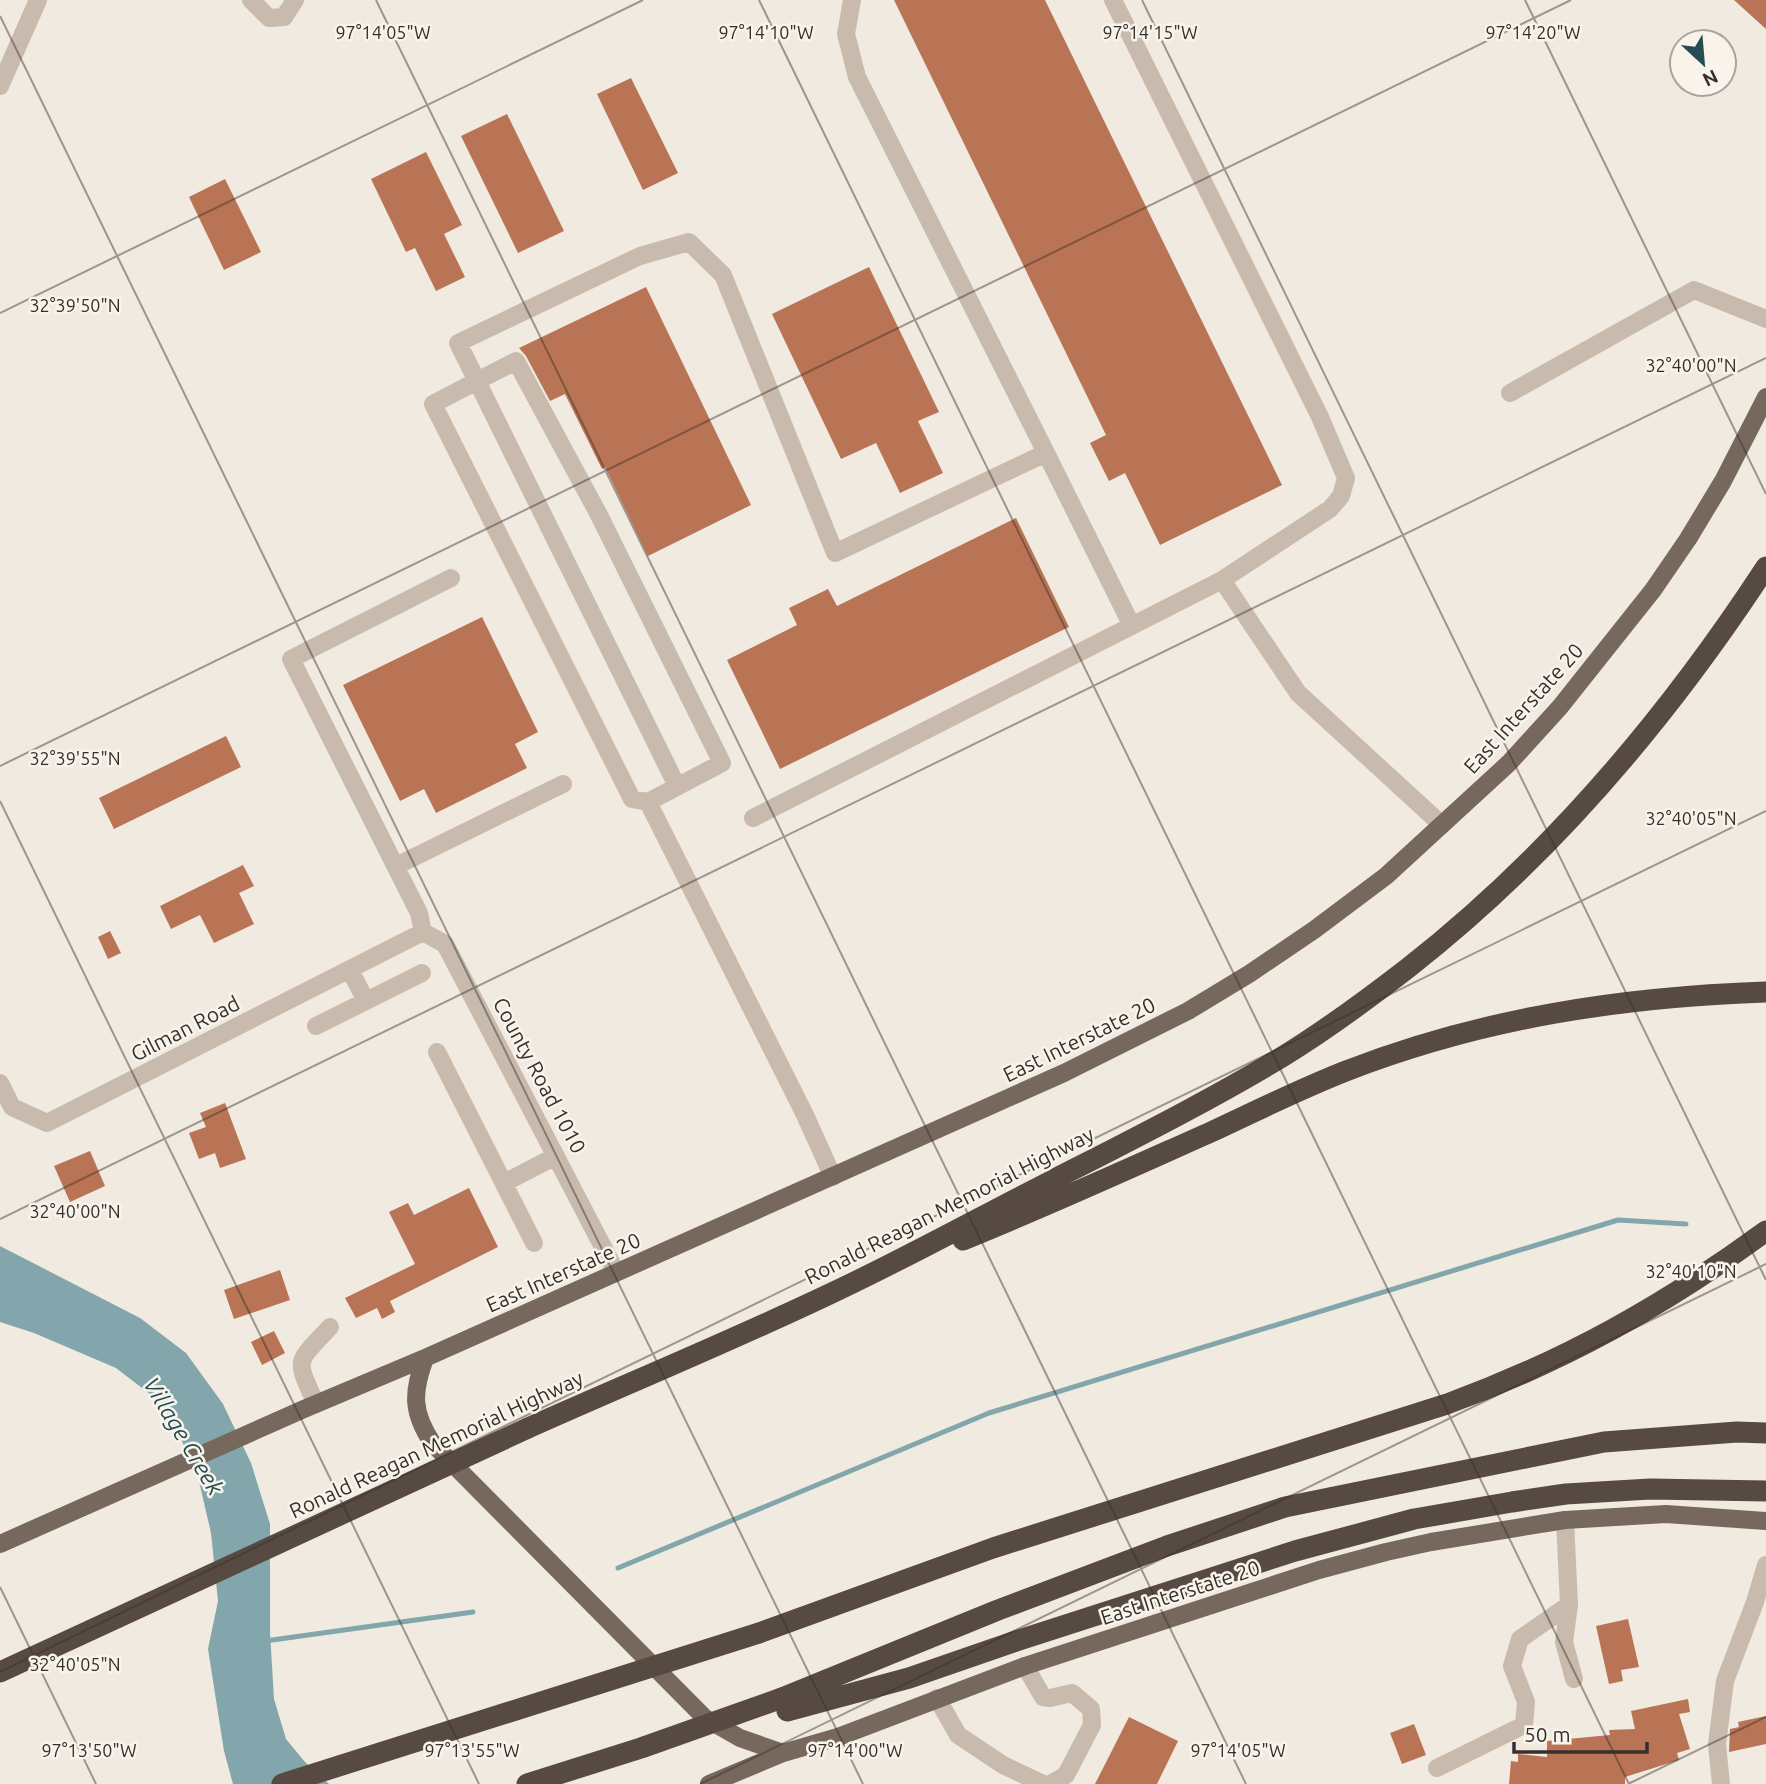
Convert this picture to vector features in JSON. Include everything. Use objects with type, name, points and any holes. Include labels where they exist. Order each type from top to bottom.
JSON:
[{"type":"highway","name":"Ronald Reagan Memorial Highway","points":[[0,1672],[528,1428],[838,1290],[1128,1141],[1284,1056],[1409,967],[1498,889],[1595,793],[1697,668],[1766,567]]},
{"type":"highway","points":[[838,1290],[1052,1204],[1312,1086],[1401,1052],[1528,1017],[1589,1006],[1766,992]]},
{"type":"highway","points":[[282,1784],[760,1633],[993,1548],[1436,1408],[1498,1385],[1594,1340],[1653,1308],[1766,1231]]},
{"type":"highway","points":[[785,1704],[998,1610],[1141,1556],[1286,1507],[1604,1442],[1737,1432],[1766,1433]]},
{"type":"highway","points":[[527,1784],[785,1704],[909,1678],[1068,1623],[1295,1551],[1414,1519],[1566,1494],[1650,1489],[1766,1491]]},
{"type":"main road","name":"East Interstate 20","points":[[0,1544],[833,1177],[1086,1062],[1188,1011],[1314,930],[1386,876],[1509,763],[1560,707],[1653,590],[1688,540],[1723,481],[1766,397]]},
{"type":"main road","points":[[425,1358],[416,1383],[416,1412],[422,1428],[433,1444],[705,1717],[740,1738],[783,1753]]},
{"type":"main road","name":"East Interstate 20","points":[[709,1784],[783,1753],[838,1737],[1025,1667],[1345,1563],[1431,1542],[1565,1520],[1666,1514],[1766,1521]]},
{"type":"street","points":[[0,86],[38,0]]},
{"type":"street","points":[[251,0],[269,18],[284,17],[295,0]]},
{"type":"street","points":[[852,0],[846,34],[857,77],[1132,626]]},
{"type":"street","points":[[753,818],[1222,580],[1330,509],[1341,496],[1346,478],[1321,417],[1113,0]]},
{"type":"street","points":[[677,786],[458,343],[640,256],[689,243],[723,275],[835,553],[1046,453]]},
{"type":"street","points":[[1510,393],[1694,290],[1766,319]]},
{"type":"street","points":[[640,800],[677,786],[722,763],[599,515],[516,361],[433,404],[640,800],[799,1103],[833,1177]]},
{"type":"street","points":[[423,932],[419,913],[291,659],[451,578]]},
{"type":"street","points":[[1222,580],[1298,693],[1442,825]]},
{"type":"street","points":[[396,866],[563,784]]},
{"type":"street","name":"Gilman Road","points":[[0,1083],[12,1107],[47,1123],[423,932]]},
{"type":"street","name":"County Road 1010","points":[[423,932],[446,944],[617,1272]]},
{"type":"street","points":[[350,970],[366,1001]]},
{"type":"street","points":[[316,1026],[422,973]]},
{"type":"street","points":[[437,1052],[534,1243]]},
{"type":"street","points":[[504,1183],[556,1156]]},
{"type":"street","points":[[310,1407],[300,1368],[302,1357],[330,1327]]},
{"type":"street","points":[[1565,1520],[1569,1605],[1564,1642],[1574,1679]]},
{"type":"street","points":[[1721,1784],[1717,1744],[1725,1681],[1766,1565]]},
{"type":"street","points":[[1437,1768],[1524,1725],[1527,1702],[1511,1666],[1520,1639],[1569,1605]]},
{"type":"street","points":[[1025,1667],[1043,1697],[1072,1693],[1091,1709],[1092,1724],[1066,1775],[1051,1784]]},
{"type":"street","points":[[937,1698],[958,1735],[1003,1765],[1043,1784]]},
{"type":"water","name":"Village Creek","points":[[0,1246],[140,1318],[186,1353],[223,1404],[251,1463],[270,1524],[270,1632],[274,1699],[286,1739],[305,1762],[329,1784],[233,1784],[224,1751],[208,1649],[218,1601],[211,1533],[198,1477],[177,1430],[159,1401],[116,1368],[34,1333],[0,1322]]},
{"type":"building","points":[[894,0],[1045,0],[1282,485],[1160,545],[1125,473],[1109,481],[1090,443],[1106,435]]},
{"type":"building","points":[[1734,0],[1766,0],[1766,29]]},
{"type":"building","points":[[631,78],[678,173],[643,190],[597,94]]},
{"type":"building","points":[[507,114],[564,231],[518,253],[461,136]]},
{"type":"building","points":[[426,152],[462,225],[444,234],[465,277],[436,291],[415,248],[406,252],[371,179]]},
{"type":"building","points":[[225,179],[261,252],[224,270],[189,197]]},
{"type":"building","points":[[869,267],[939,412],[918,421],[943,473],[900,493],[876,443],[841,459],[772,314]]},
{"type":"building","points":[[646,287],[751,505],[648,556],[605,467],[602,469],[565,394],[550,401],[519,348]]},
{"type":"building","points":[[1016,518],[1069,627],[780,769],[727,660],[797,625],[789,608],[828,589],[837,606]]},
{"type":"building","points":[[482,617],[538,732],[515,744],[527,768],[436,813],[424,789],[400,801],[343,685]]},
{"type":"building","points":[[226,736],[241,767],[114,829],[99,798]]},
{"type":"building","points":[[243,865],[254,886],[239,893],[254,924],[214,943],[200,915],[171,929],[160,906]]},
{"type":"building","points":[[110,931],[121,953],[108,959],[98,937]]},
{"type":"building","points":[[225,1103],[246,1159],[220,1168],[215,1153],[199,1159],[189,1133],[206,1127],[200,1113]]},
{"type":"building","points":[[90,1151],[105,1186],[70,1202],[54,1166]]},
{"type":"building","points":[[469,1188],[498,1247],[390,1301],[395,1312],[382,1319],[377,1308],[356,1318],[345,1298],[415,1264],[389,1212],[408,1203],[414,1215]]},
{"type":"building","points":[[280,1270],[290,1300],[234,1319],[224,1290]]},
{"type":"building","points":[[274,1331],[285,1353],[262,1365],[251,1342]]},
{"type":"building","points":[[1628,1619],[1639,1667],[1621,1670],[1623,1681],[1609,1684],[1596,1626]]},
{"type":"building","points":[[1688,1699],[1690,1712],[1679,1714],[1690,1749],[1677,1753],[1679,1760],[1625,1777],[1625,1784],[1509,1784],[1511,1761],[1518,1762],[1518,1754],[1547,1757],[1547,1741],[1610,1735],[1609,1730],[1635,1729],[1631,1711]]},
{"type":"building","points":[[1766,1716],[1766,1744],[1729,1752],[1730,1729],[1739,1727],[1738,1722]]},
{"type":"building","points":[[1129,1717],[1178,1741],[1157,1784],[1095,1784]]},
{"type":"building","points":[[1414,1724],[1426,1755],[1402,1764],[1390,1733]]},
{"type":"waterway","points":[[618,1568],[989,1413],[1618,1220],[1686,1224]]},
{"type":"waterway","points":[[265,1641],[473,1612]]}]
